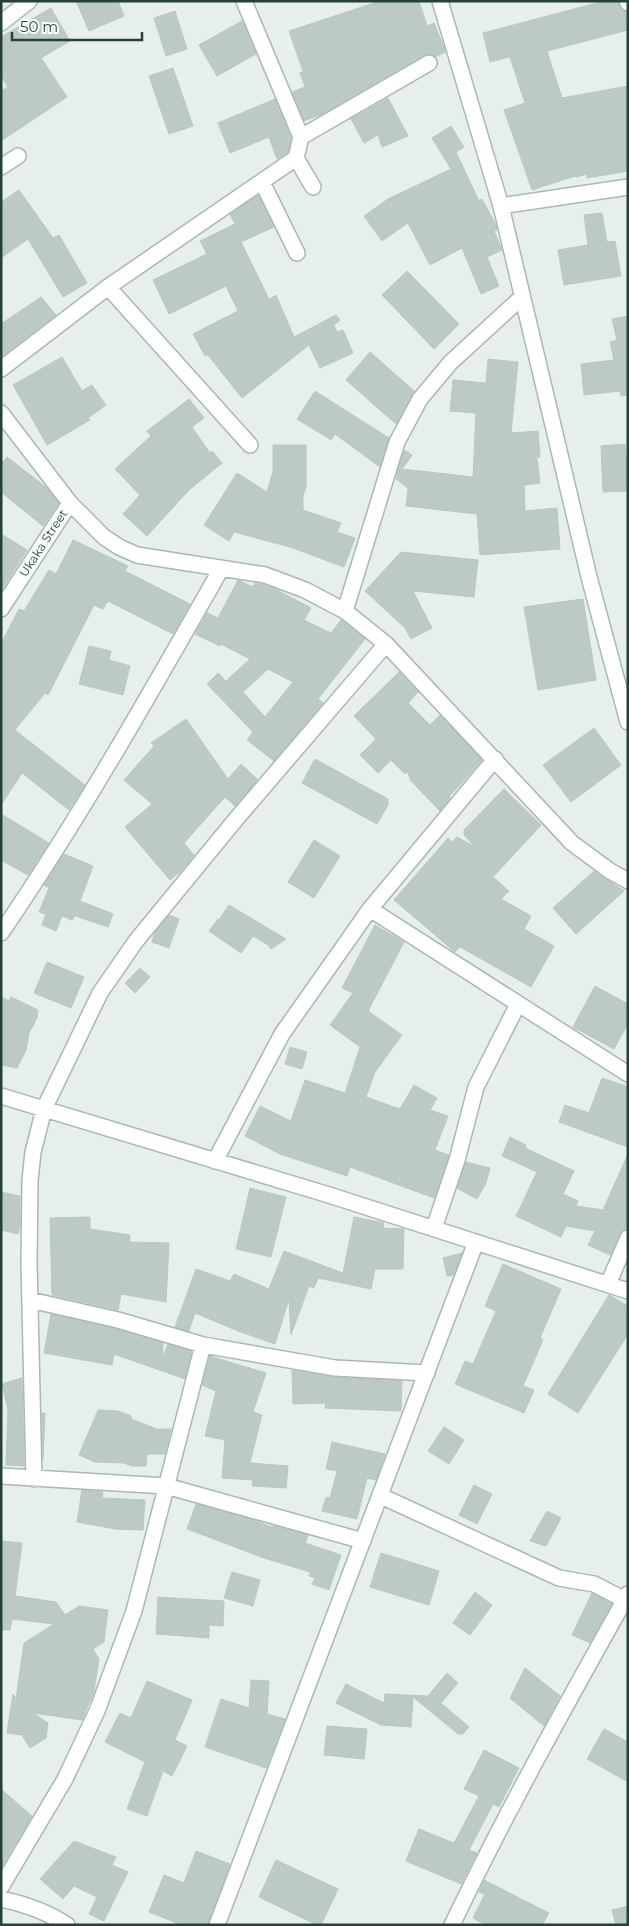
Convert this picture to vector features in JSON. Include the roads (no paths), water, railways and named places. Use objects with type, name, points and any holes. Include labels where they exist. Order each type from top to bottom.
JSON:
[{"type":"street","points":[[1,23],[29,1]]},
{"type":"street","points":[[1,369],[108,287],[296,158],[301,137],[244,1]]},
{"type":"street","points":[[440,1],[501,206],[589,577],[628,722]]},
{"type":"street","points":[[301,137],[429,63]]},
{"type":"street","points":[[1,167],[18,156]]},
{"type":"street","points":[[296,158],[313,187]]},
{"type":"street","points":[[262,182],[298,253]]},
{"type":"street","points":[[501,206],[628,187]]},
{"type":"street","points":[[108,287],[250,445]]},
{"type":"street","points":[[345,611],[397,442],[420,399],[451,362],[522,297]]},
{"type":"street","points":[[1,413],[70,503],[104,537],[119,547],[137,555],[265,575],[305,590],[345,611],[386,644],[572,843],[610,871],[628,881]]},
{"type":"street","name":"Ukaka Street","points":[[1,609],[70,503]]},
{"type":"street","points":[[1,933],[59,846],[143,706],[221,569]]},
{"type":"street","points":[[34,1479],[30,1300],[30,1180],[33,1152],[44,1109],[100,993],[136,941],[244,810],[386,644]]},
{"type":"street","points":[[215,1161],[282,1034],[370,909],[495,759]]},
{"type":"street","points":[[370,909],[628,1074]]},
{"type":"street","points":[[434,1228],[457,1160],[476,1087],[518,1004]]},
{"type":"street","points":[[1,1096],[434,1228],[628,1291]]},
{"type":"street","points":[[608,1284],[628,1238]]},
{"type":"street","points":[[217,1925],[476,1242]]},
{"type":"street","points":[[30,1300],[118,1320],[203,1345],[335,1368],[427,1373]]},
{"type":"street","points":[[1,1888],[65,1779],[97,1711],[134,1611],[203,1345]]},
{"type":"street","points":[[1,1476],[166,1486],[363,1541]]},
{"type":"street","points":[[381,1496],[559,1578],[594,1584],[626,1597],[543,1747],[452,1925]]},
{"type":"street","points":[[1,1898],[29,1905],[50,1914],[67,1925]]}]
